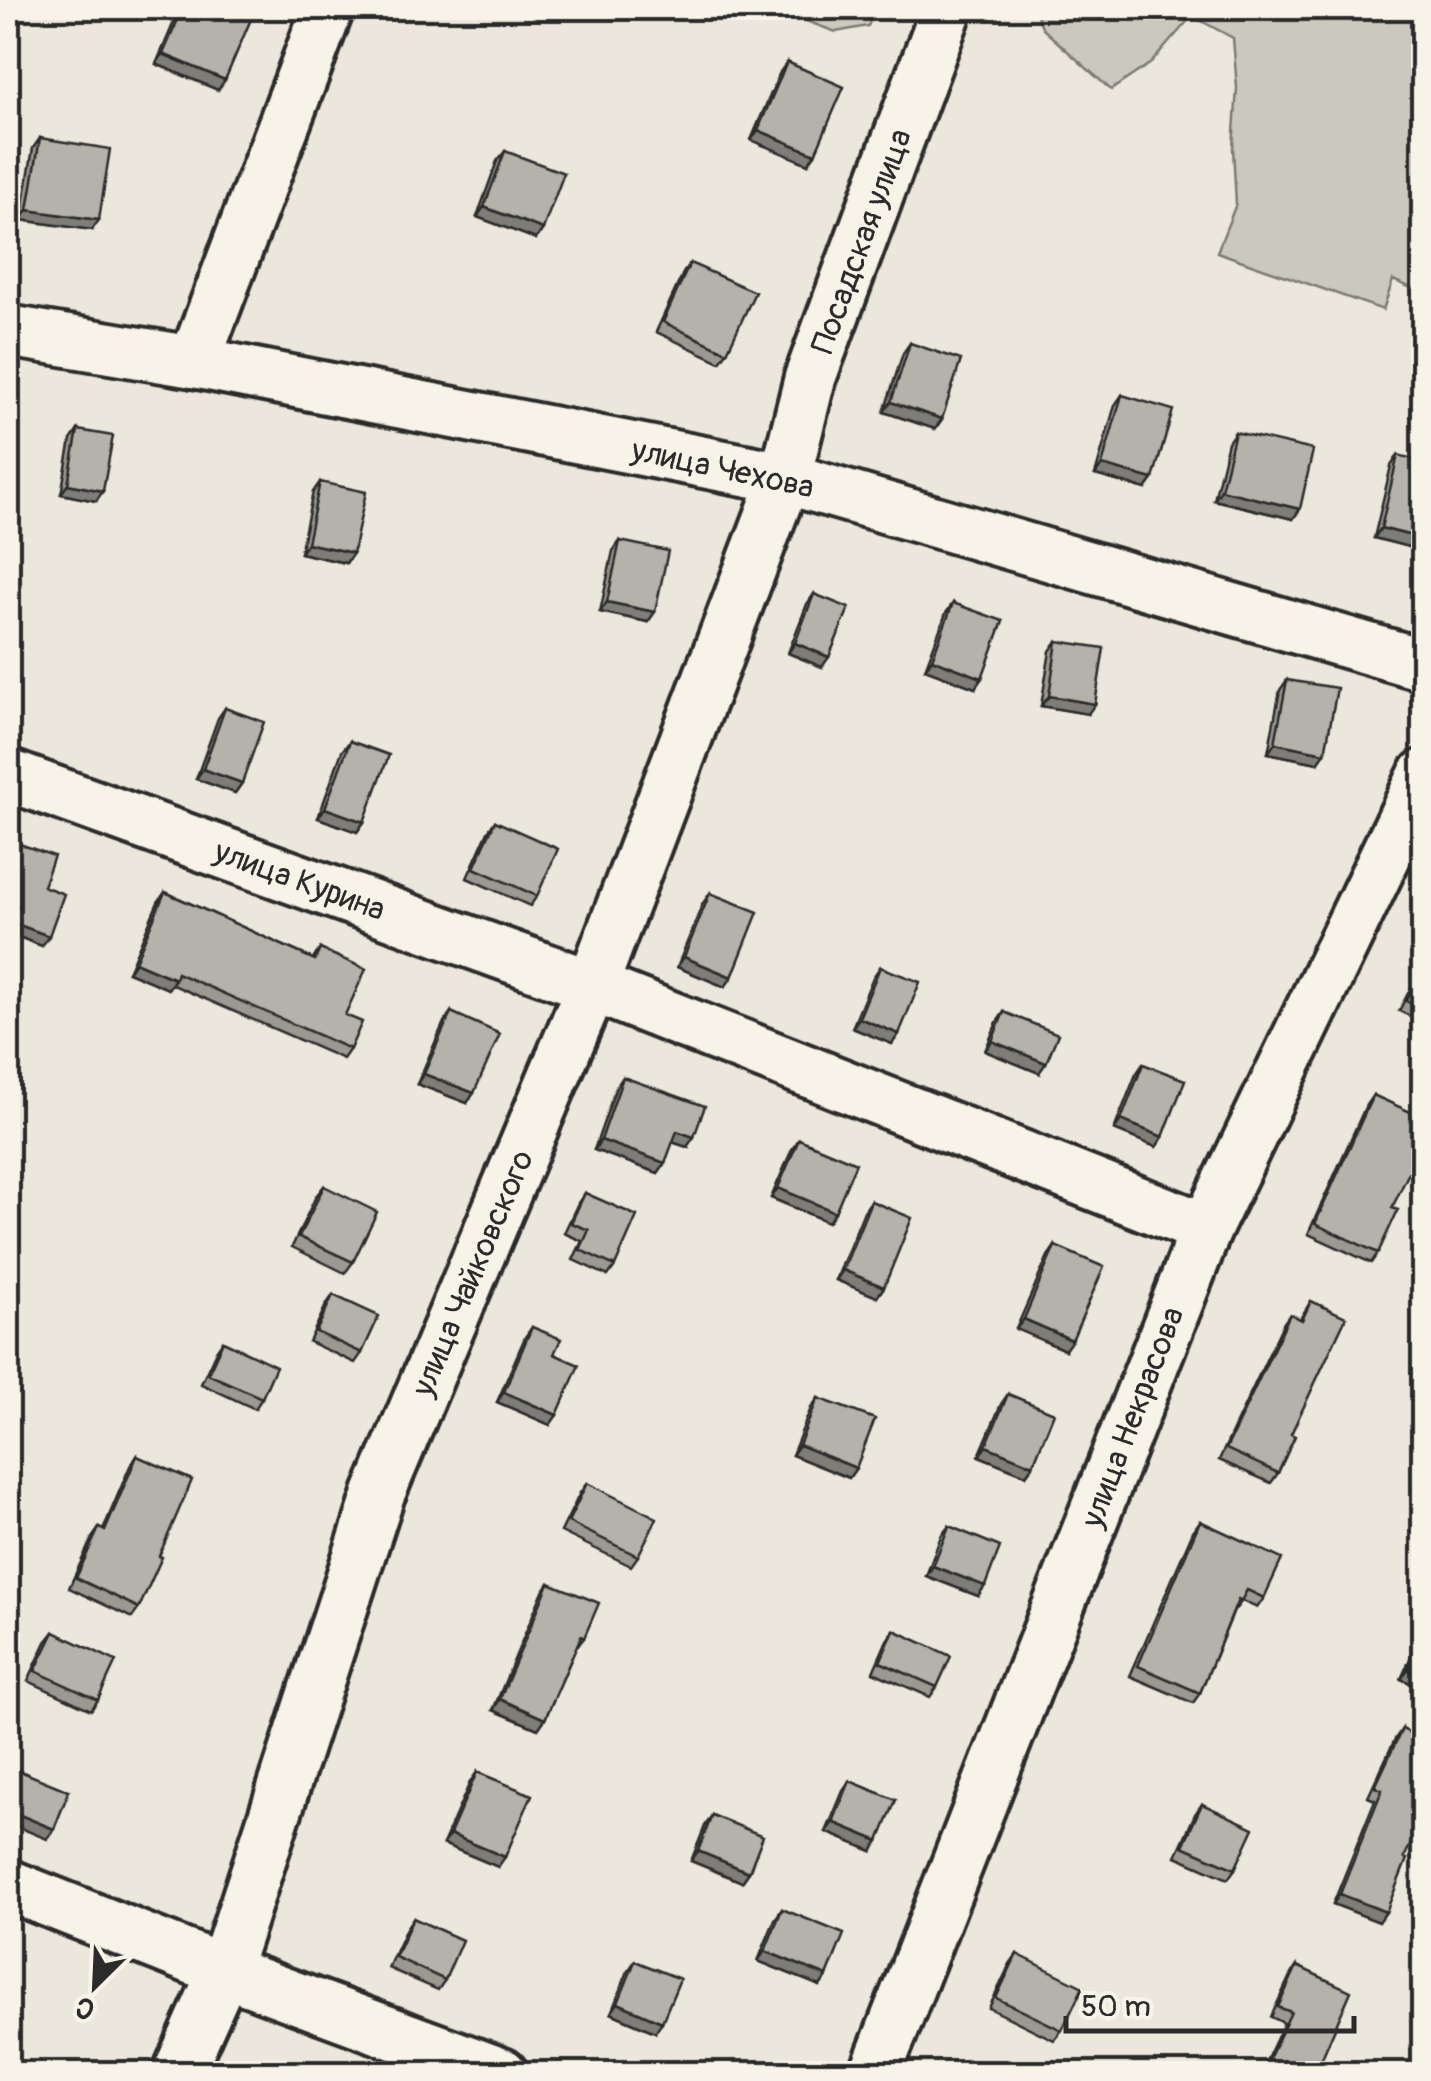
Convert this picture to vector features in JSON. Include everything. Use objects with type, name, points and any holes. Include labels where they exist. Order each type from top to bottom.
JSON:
[{"type":"street","points":[[194,362],[328,8]]},
{"type":"street","name":"Посадская улица","points":[[785,478],[810,378],[947,8]]},
{"type":"street","name":"улица Чехова","points":[[8,331],[194,362],[785,478],[1424,666]]},
{"type":"street","name":"улица Чайковского","points":[[178,2074],[224,1971],[379,1494],[592,986],[785,478]]},
{"type":"street","name":"улица Курина","points":[[8,775],[592,986],[1206,1229]]},
{"type":"street","name":"улица Некрасова","points":[[874,2074],[1206,1229],[1424,775]]},
{"type":"street","points":[[8,1884],[224,1971],[502,2074]]},
{"type":"shaded area","points":[[770,8],[876,8],[868,26],[836,32]]},
{"type":"shaded area","points":[[1034,8],[1423,8],[1423,293],[1393,280],[1383,310],[1217,252],[1236,204],[1233,148],[1237,88],[1233,38],[1192,16],[1151,63],[1111,90],[1043,29]]},
{"type":"building","points":[[183,8],[243,8],[254,12],[225,80],[163,54]]},
{"type":"building","points":[[787,62],[844,87],[815,154],[758,130]]},
{"type":"building","points":[[40,138],[110,149],[99,220],[28,210]]},
{"type":"building","points":[[505,151],[564,173],[543,229],[484,207]]},
{"type":"building","points":[[690,263],[755,292],[727,352],[663,322]]},
{"type":"building","points":[[910,343],[961,360],[942,419],[891,402]]},
{"type":"building","points":[[1122,395],[1173,410],[1153,479],[1102,465]]},
{"type":"building","points":[[78,430],[113,436],[103,491],[68,484]]},
{"type":"building","points":[[1235,432],[1313,450],[1300,509],[1221,490]]},
{"type":"building","points":[[1398,455],[1424,462],[1424,539],[1381,528]]},
{"type":"building","points":[[320,482],[366,492],[353,553],[307,543]]},
{"type":"building","points":[[620,541],[668,551],[655,612],[607,602]]},
{"type":"building","points":[[814,594],[849,608],[829,657],[795,643]]},
{"type":"building","points":[[953,603],[1003,621],[982,678],[932,659]]},
{"type":"building","points":[[1057,641],[1104,648],[1095,704],[1049,696]]},
{"type":"building","points":[[1287,680],[1337,688],[1325,753],[1275,743]]},
{"type":"building","points":[[225,708],[264,722],[242,783],[203,769]]},
{"type":"building","points":[[350,741],[389,755],[364,822],[325,808]]},
{"type":"building","points":[[495,821],[558,849],[537,896],[474,868]]},
{"type":"building","points":[[8,840],[54,856],[43,886],[64,894],[49,936],[11,922],[18,905],[8,901]]},
{"type":"building","points":[[165,892],[315,960],[320,949],[366,969],[345,1015],[362,1022],[350,1049],[177,973],[175,979],[135,962]]},
{"type":"building","points":[[710,893],[758,912],[732,977],[684,957]]},
{"type":"building","points":[[1424,964],[1424,1010],[1406,1001]]},
{"type":"building","points":[[880,967],[920,982],[899,1034],[859,1018]]},
{"type":"building","points":[[451,1012],[500,1034],[474,1093],[424,1074]]},
{"type":"building","points":[[1004,1012],[1058,1034],[1046,1063],[992,1041]]},
{"type":"building","points":[[1143,1064],[1185,1080],[1163,1137],[1121,1120]]},
{"type":"building","points":[[623,1077],[705,1106],[694,1137],[677,1131],[665,1163],[601,1140]]},
{"type":"building","points":[[1373,1095],[1424,1118],[1424,1141],[1392,1208],[1398,1210],[1378,1253],[1315,1224]]},
{"type":"building","points":[[799,1139],[856,1163],[835,1212],[778,1188]]},
{"type":"building","points":[[324,1186],[377,1212],[353,1262],[299,1237]]},
{"type":"building","points":[[585,1193],[637,1216],[615,1266],[580,1250],[589,1230],[571,1223]]},
{"type":"building","points":[[871,1201],[912,1218],[884,1287],[843,1270]]},
{"type":"building","points":[[1055,1246],[1104,1267],[1072,1340],[1024,1319]]},
{"type":"building","points":[[333,1295],[379,1316],[362,1353],[316,1332]]},
{"type":"building","points":[[1311,1301],[1346,1317],[1291,1434],[1295,1436],[1278,1473],[1226,1449],[1290,1314],[1302,1320]]},
{"type":"building","points":[[532,1327],[561,1339],[554,1354],[579,1365],[557,1415],[504,1392]]},
{"type":"building","points":[[223,1341],[276,1366],[262,1398],[208,1374]]},
{"type":"building","points":[[1008,1394],[1054,1413],[1033,1465],[986,1446]]},
{"type":"building","points":[[818,1398],[875,1419],[856,1468],[799,1445]]},
{"type":"building","points":[[137,1456],[192,1480],[139,1608],[76,1578],[99,1528],[105,1531]]},
{"type":"building","points":[[587,1483],[657,1518],[638,1556],[568,1522]]},
{"type":"building","points":[[1200,1521],[1282,1559],[1264,1598],[1247,1590],[1238,1600],[1200,1693],[1138,1666]]},
{"type":"building","points":[[949,1526],[1000,1547],[985,1586],[933,1566]]},
{"type":"building","points":[[549,1583],[599,1603],[545,1719],[500,1699]]},
{"type":"building","points":[[894,1630],[951,1656],[937,1687],[880,1662]]},
{"type":"building","points":[[54,1632],[116,1661],[98,1700],[35,1671]]},
{"type":"building","points":[[1424,1632],[1424,1676],[1408,1669]]},
{"type":"building","points":[[1402,1729],[1424,1739],[1424,1816],[1404,1858],[1407,1859],[1386,1912],[1340,1894],[1382,1790],[1375,1787]]},
{"type":"building","points":[[8,1766],[69,1791],[54,1829],[8,1810]]},
{"type":"building","points":[[477,1772],[532,1795],[505,1857],[450,1834]]},
{"type":"building","points":[[850,1781],[896,1800],[879,1841],[833,1822]]},
{"type":"building","points":[[1202,1804],[1254,1828],[1235,1869],[1183,1846]]},
{"type":"building","points":[[712,1815],[763,1836],[749,1872],[698,1851]]},
{"type":"building","points":[[782,1909],[844,1934],[827,1976],[765,1951]]},
{"type":"building","points":[[413,1918],[462,1940],[445,1980],[395,1957]]},
{"type":"building","points":[[1017,1954],[1083,1987],[1062,2030],[996,1998]]},
{"type":"building","points":[[635,1961],[680,1979],[662,2022],[618,2003]]},
{"type":"building","points":[[1297,1966],[1351,1991],[1315,2074],[1262,2074],[1291,2012],[1278,2007]]}]
